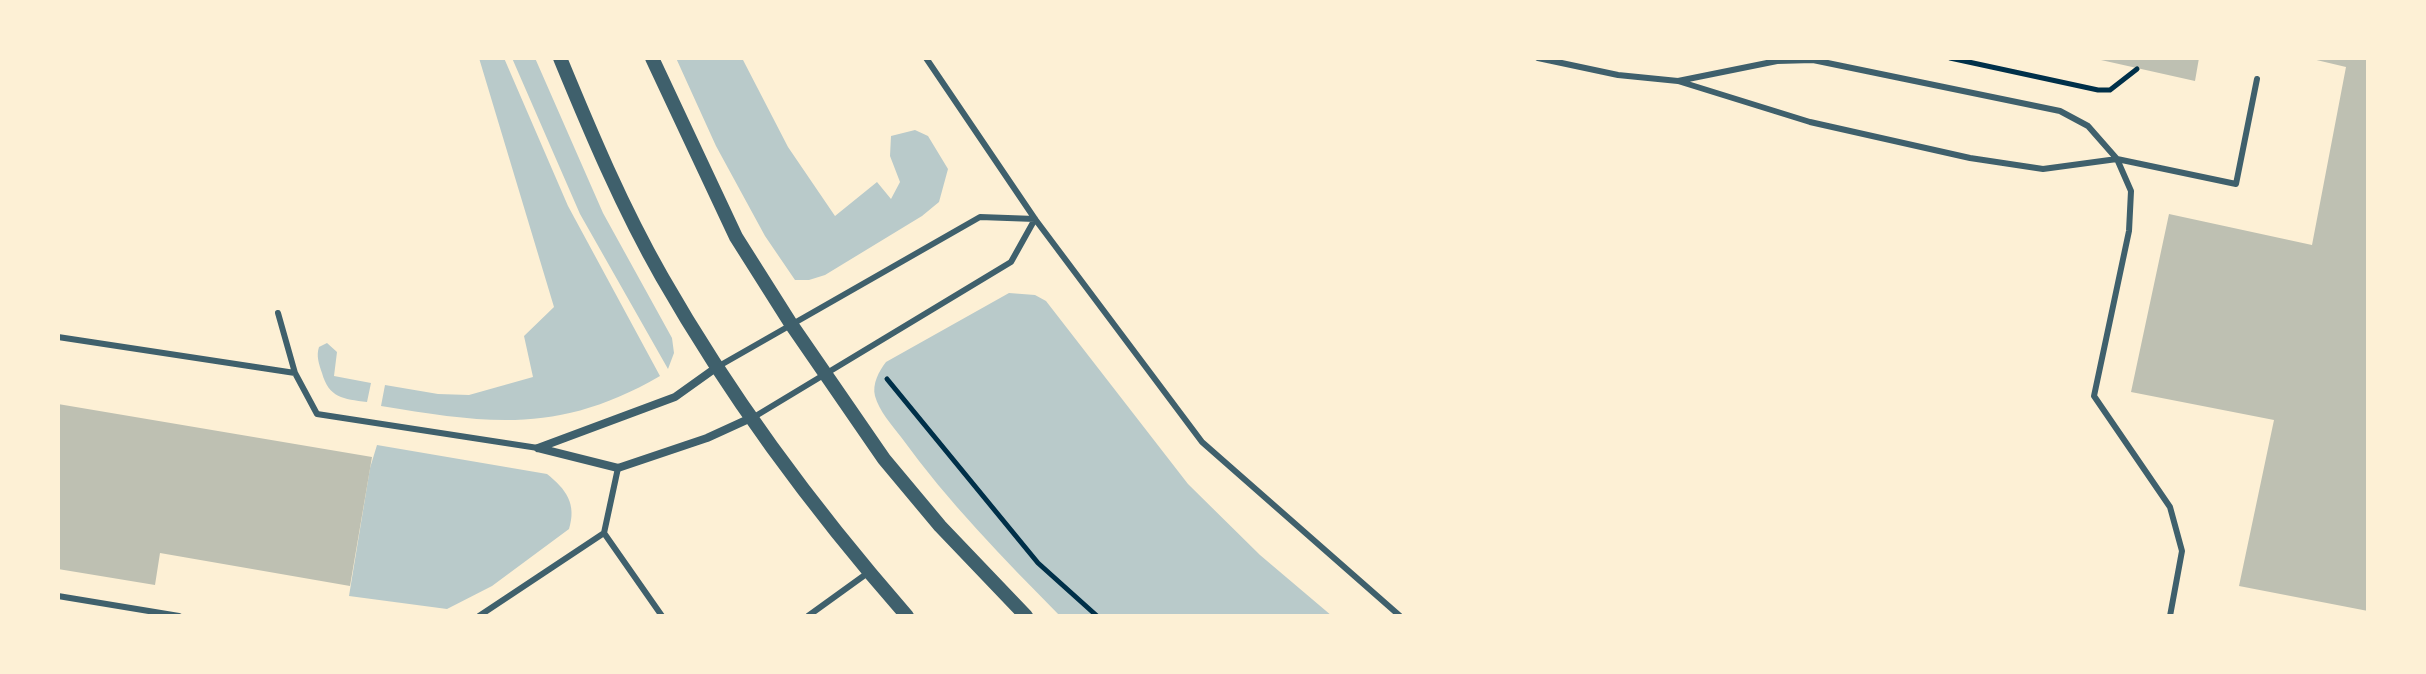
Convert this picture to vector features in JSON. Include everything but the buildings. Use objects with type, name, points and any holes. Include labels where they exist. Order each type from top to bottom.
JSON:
[{"type":"street","points":[[560,58],[607,171],[662,276],[717,367],[813,503],[907,616]]},
{"type":"street","points":[[652,58],[736,237],[791,324],[884,459],[950,537],[1026,616]]},
{"type":"street","points":[[538,448],[675,397],[717,367]]},
{"type":"street","points":[[538,448],[618,468],[707,438],[754,417]]},
{"type":"lane","points":[[926,58],[1035,219],[1202,442],[1400,616]]},
{"type":"lane","points":[[1538,58],[1618,75],[1678,81],[1810,122],[1970,158],[2043,169],[2117,159],[2236,184],[2257,79]]},
{"type":"lane","points":[[1678,81],[1777,61],[1813,60],[2060,111],[2088,126],[2117,159],[2131,191],[2129,231],[2094,396],[2170,507],[2182,551],[2170,616]]},
{"type":"lane","points":[[717,367],[980,217],[1035,219]]},
{"type":"lane","points":[[754,417],[1011,262],[1035,219]]},
{"type":"lane","points":[[278,313],[295,373],[317,414],[538,448]]},
{"type":"lane","points":[[58,337],[295,373]]},
{"type":"lane","points":[[479,616],[604,533],[618,468]]},
{"type":"lane","points":[[604,533],[662,616]]},
{"type":"lane","points":[[808,616],[869,572]]},
{"type":"lane","points":[[58,596],[179,616]]},
{"type":"path","points":[[1950,58],[2098,90],[2110,90],[2137,69]]},
{"type":"path","points":[[887,379],[1038,563],[1097,616]]},
{"type":"shaded area","points":[[479,58],[504,58],[568,206],[660,376],[590,408],[524,420],[491,420],[381,406],[385,385],[438,394],[469,395],[533,377],[524,336],[554,307]]},
{"type":"shaded area","points":[[512,58],[535,58],[603,213],[672,338],[674,353],[668,369],[580,214]]},
{"type":"shaded area","points":[[676,58],[742,58],[788,147],[835,216],[877,182],[891,199],[900,182],[890,156],[891,136],[915,130],[928,136],[948,169],[939,202],[922,216],[825,275],[795,280],[765,236],[716,146]]},
{"type":"shaded area","points":[[1009,293],[1035,295],[1046,301],[1188,484],[1260,555],[1332,616],[1060,616],[957,507],[886,418],[875,396],[874,387],[886,362]]},
{"type":"shaded area","points":[[327,343],[337,352],[334,376],[371,383],[367,402],[338,396],[329,388],[318,357],[319,347]]},
{"type":"shaded area","points":[[377,445],[547,474],[560,485],[571,505],[569,529],[492,586],[447,609],[349,596],[370,468]]}]
